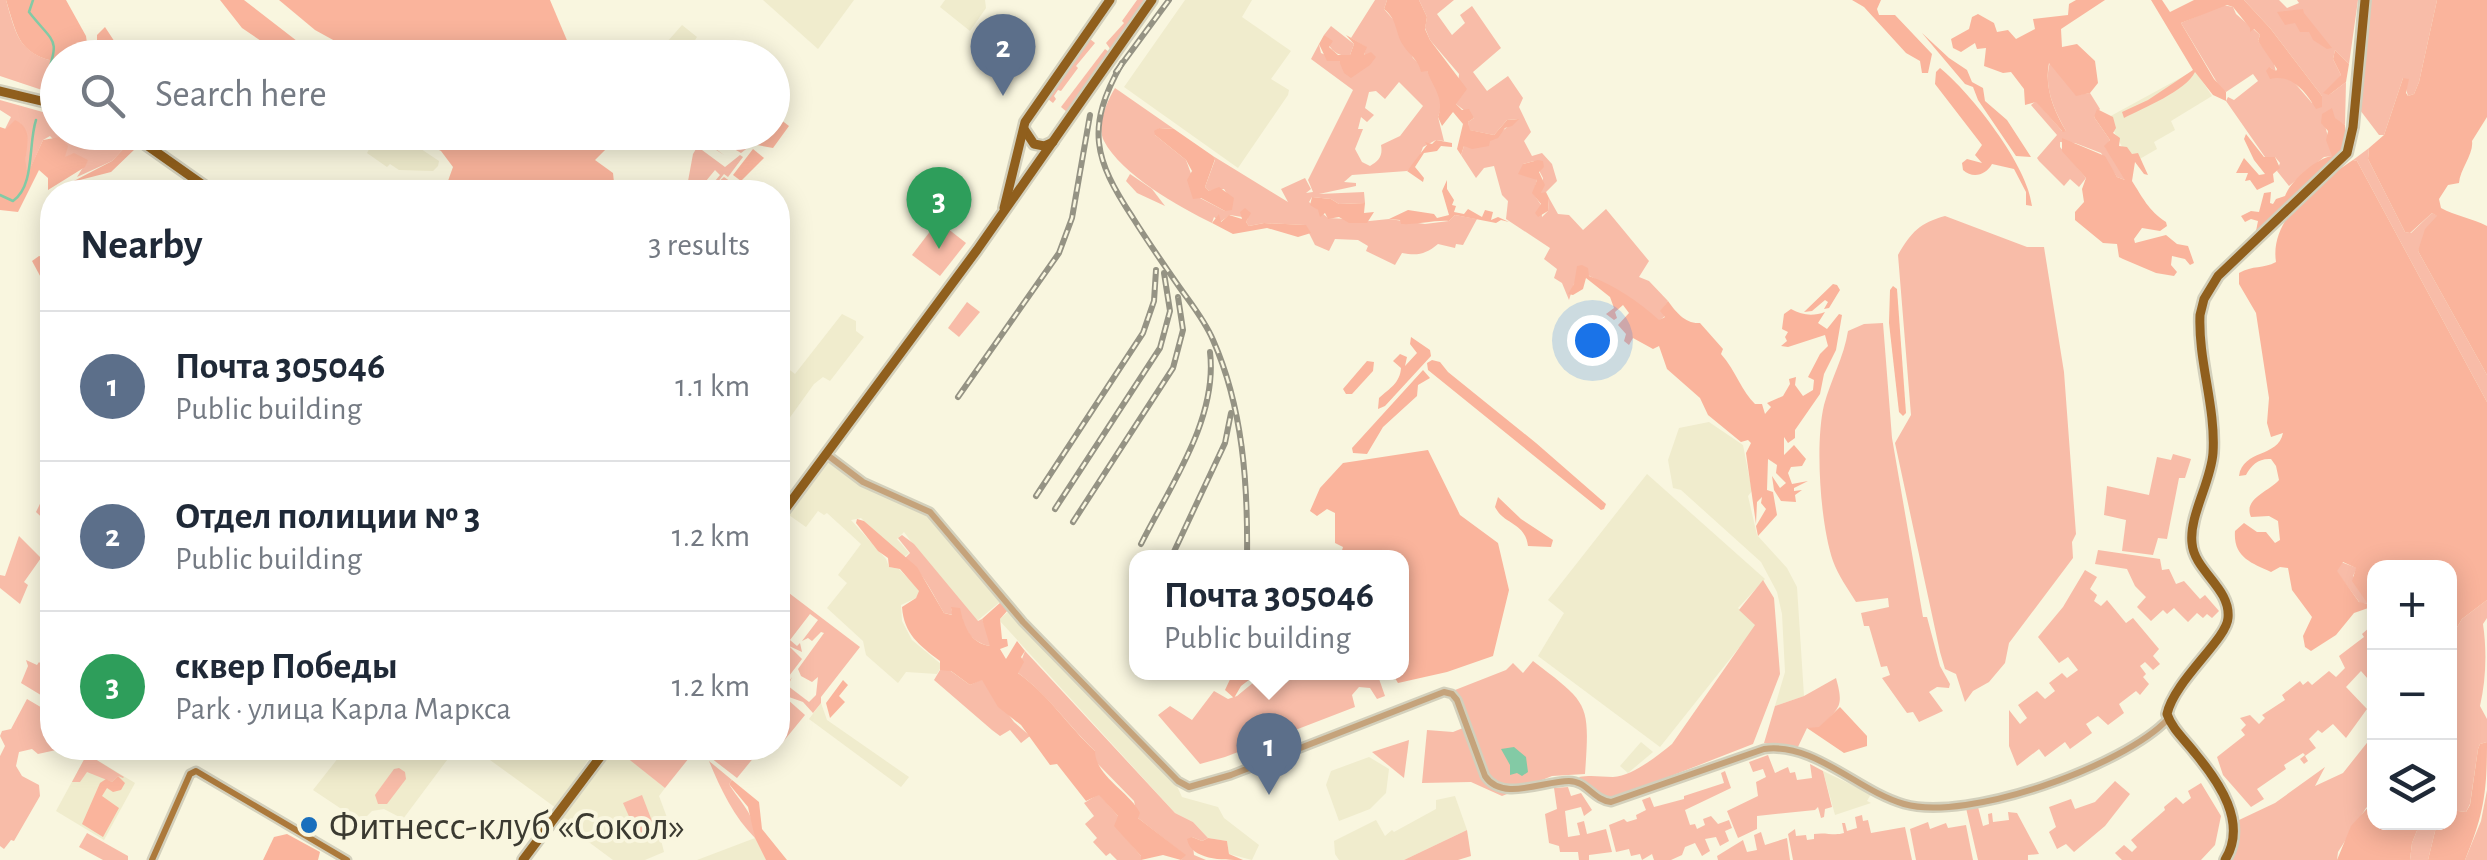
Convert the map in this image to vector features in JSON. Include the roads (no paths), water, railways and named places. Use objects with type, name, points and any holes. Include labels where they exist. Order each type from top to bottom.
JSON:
[{"type":"main road","points":[[1002,215],[1025,122],[1110,0]]},
{"type":"main road","points":[[790,502],[1002,215],[1152,0]]},
{"type":"main road","points":[[2225,860],[2234,834],[2230,810],[2206,766],[2168,719],[2170,704],[2224,630],[2228,616],[2225,600],[2198,559],[2192,542],[2213,454],[2199,331],[2204,299],[2218,276],[2347,152],[2355,111],[2365,0]]},
{"type":"main road","points":[[0,90],[40,100]]},
{"type":"main road","points":[[1025,122],[1024,132],[1029,141],[1038,146],[1053,142]]},
{"type":"main road","points":[[154,150],[196,180]]},
{"type":"main road","points":[[1014,156],[1027,161],[1034,170]]},
{"type":"main road","points":[[790,497],[807,479]]},
{"type":"main road","points":[[523,860],[598,760]]},
{"type":"main road","points":[[152,860],[190,774],[201,772],[348,860]]},
{"type":"street","points":[[826,454],[868,485],[930,512],[1044,644],[1184,786],[1204,784],[1444,692],[1457,700],[1493,786],[1506,789],[1573,781],[1602,801],[1621,800],[1764,749],[1778,748],[1802,754],[1904,804],[1934,808],[2017,795],[2128,749],[2168,719]]},
{"type":"waterway","points":[[33,0],[29,12],[51,40]]},
{"type":"waterway","points":[[0,195],[13,201],[25,185],[36,120]]},
{"type":"railway","points":[[1116,72],[1169,0]]},
{"type":"railway","points":[[1122,63],[1110,86],[1099,125],[1103,160],[1120,197],[1206,326],[1223,366],[1242,447],[1247,550]]},
{"type":"railway","points":[[958,397],[1059,253],[1072,218],[1090,115]]},
{"type":"railway","points":[[1036,496],[1143,333],[1154,301],[1156,270]]},
{"type":"railway","points":[[1055,509],[1160,348],[1170,311],[1164,273]]},
{"type":"railway","points":[[1073,522],[1173,368],[1183,330],[1178,297]]},
{"type":"railway","points":[[1141,544],[1199,427],[1211,377],[1210,352]]},
{"type":"railway","points":[[1175,550],[1225,443],[1231,413]]},
{"type":"place","name":"Отдел полиции № 3","points":[[1003,96]]},
{"type":"place","name":"сквер Победы","points":[[939,249]]},
{"type":"place","name":"Почта 305046","points":[[1269,795]]},
{"type":"place","name":"Фитнесс-клуб «Сокол»","points":[[309,825]]}]
